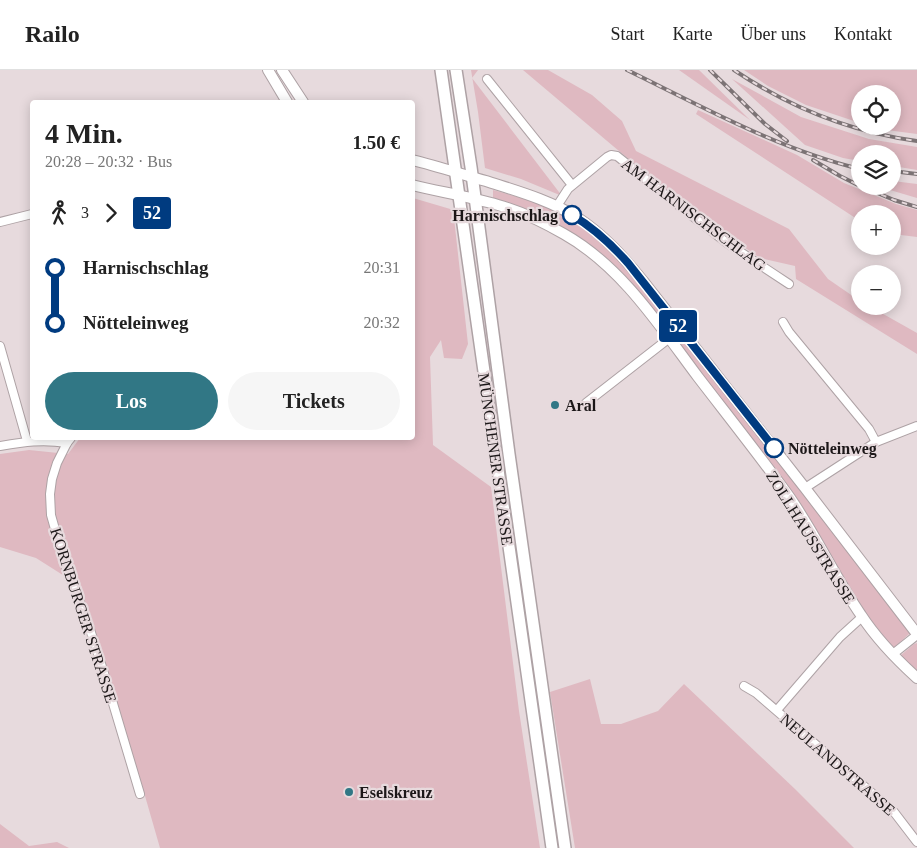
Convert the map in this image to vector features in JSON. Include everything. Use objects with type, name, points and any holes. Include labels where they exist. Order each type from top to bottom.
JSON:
[{"type":"main road","points":[[268,70],[286,100]]},
{"type":"main road","points":[[282,70],[302,100]]},
{"type":"main road","name":"MÜNCHENER STRASSE","points":[[441,70],[552,848]]},
{"type":"main road","name":"MÜNCHENER STRASSE","points":[[456,70],[565,848]]},
{"type":"main road","points":[[275,81],[285,88],[288,87],[290,82]]},
{"type":"main road","name":"ZOLLHAUSSTRASSE","points":[[415,161],[526,194],[557,206],[585,223],[613,247],[636,272],[681,329],[917,634]]},
{"type":"main road","name":"ZOLLHAUSSTRASSE","points":[[415,186],[498,205],[525,215],[564,234],[605,264],[641,302],[793,502],[862,617],[893,654],[917,678]]},
{"type":"street","points":[[487,79],[572,185]]},
{"type":"street","name":"AM HARNISCHSCHLAG","points":[[557,206],[564,193],[572,185],[607,157],[611,155],[617,156],[689,214],[789,284]]},
{"type":"street","points":[[0,222],[30,214]]},
{"type":"street","points":[[783,322],[789,332],[869,430],[876,442]]},
{"type":"street","points":[[586,403],[681,329]]},
{"type":"street","points":[[0,346],[27,441]]},
{"type":"street","points":[[805,488],[876,442],[917,426]]},
{"type":"street","points":[[0,446],[27,441],[69,440]]},
{"type":"street","name":"KORNBURGER STRASSE","points":[[69,440],[57,463],[52,479],[51,516],[66,568],[104,670],[140,794]]},
{"type":"street","name":"NEULANDSTRASSE","points":[[777,710],[840,638],[862,617]]},
{"type":"street","points":[[893,654],[917,634]]},
{"type":"street","name":"NEULANDSTRASSE","points":[[744,686],[777,710],[894,812],[917,842]]},
{"type":"shaded area","points":[[471,70],[478,70],[472,78]]},
{"type":"shaded area","points":[[523,70],[548,70],[592,95],[622,121],[636,151],[789,229],[828,279],[851,295],[851,313],[796,279],[795,266],[760,258],[693,212]]},
{"type":"shaded area","points":[[679,70],[699,70],[750,120]]},
{"type":"shaded area","points":[[744,70],[917,70],[917,134],[901,132],[901,85],[851,85],[851,120],[806,105],[768,86]]},
{"type":"shaded area","points":[[472,79],[562,196],[521,179],[485,168]]},
{"type":"shaded area","points":[[732,79],[801,117],[851,133],[851,135],[917,147],[917,170],[901,167],[901,145],[851,145],[851,159],[805,145]]},
{"type":"shaded area","points":[[698,110],[797,155],[851,186],[851,195],[874,195],[900,205],[851,205],[851,215],[696,114]]},
{"type":"shaded area","points":[[901,182],[917,184],[917,198],[901,193]]},
{"type":"shaded area","points":[[493,190],[559,211],[591,232],[619,259],[667,319],[670,328],[668,329],[585,245],[493,200]]},
{"type":"shaded area","points":[[415,199],[457,211],[454,218],[468,344],[462,359],[444,358],[441,340],[430,357],[433,445],[491,487],[519,711],[540,848],[160,848],[77,584],[36,558],[0,547],[0,454],[29,450],[68,454],[78,440],[415,440]]},
{"type":"shaded area","points":[[901,205],[917,210],[917,237],[901,235]]},
{"type":"shaded area","points":[[854,315],[885,315],[917,333],[917,354]]},
{"type":"shaded area","points":[[677,340],[685,340],[911,632],[894,648],[889,649],[877,636],[805,520]]},
{"type":"shaded area","points":[[917,643],[917,676],[900,656]]},
{"type":"shaded area","points":[[590,679],[601,724],[621,724],[658,711],[684,684],[854,848],[575,848],[550,692]]},
{"type":"shaded area","points":[[0,824],[29,846],[57,842],[69,848],[0,848]]},
{"type":"railway","points":[[627,70],[770,139],[851,167]]},
{"type":"railway","points":[[710,70],[765,124],[787,141]]},
{"type":"railway","points":[[734,70],[777,95],[821,116],[868,131],[917,141]]},
{"type":"railway","points":[[813,160],[851,182]]},
{"type":"railway","points":[[901,172],[917,174]]},
{"type":"railway","points":[[882,195],[917,207]]},
{"type":"bus line","name":"52","points":[[572,215],[602,237],[628,263],[774,448]]},
{"type":"place","name":"Harnischschlag","points":[[572,215]]},
{"type":"place","name":"Aral","points":[[555,405]]},
{"type":"place","name":"Nötteleinweg","points":[[774,448]]},
{"type":"place","name":"Eselskreuz","points":[[349,792]]}]
